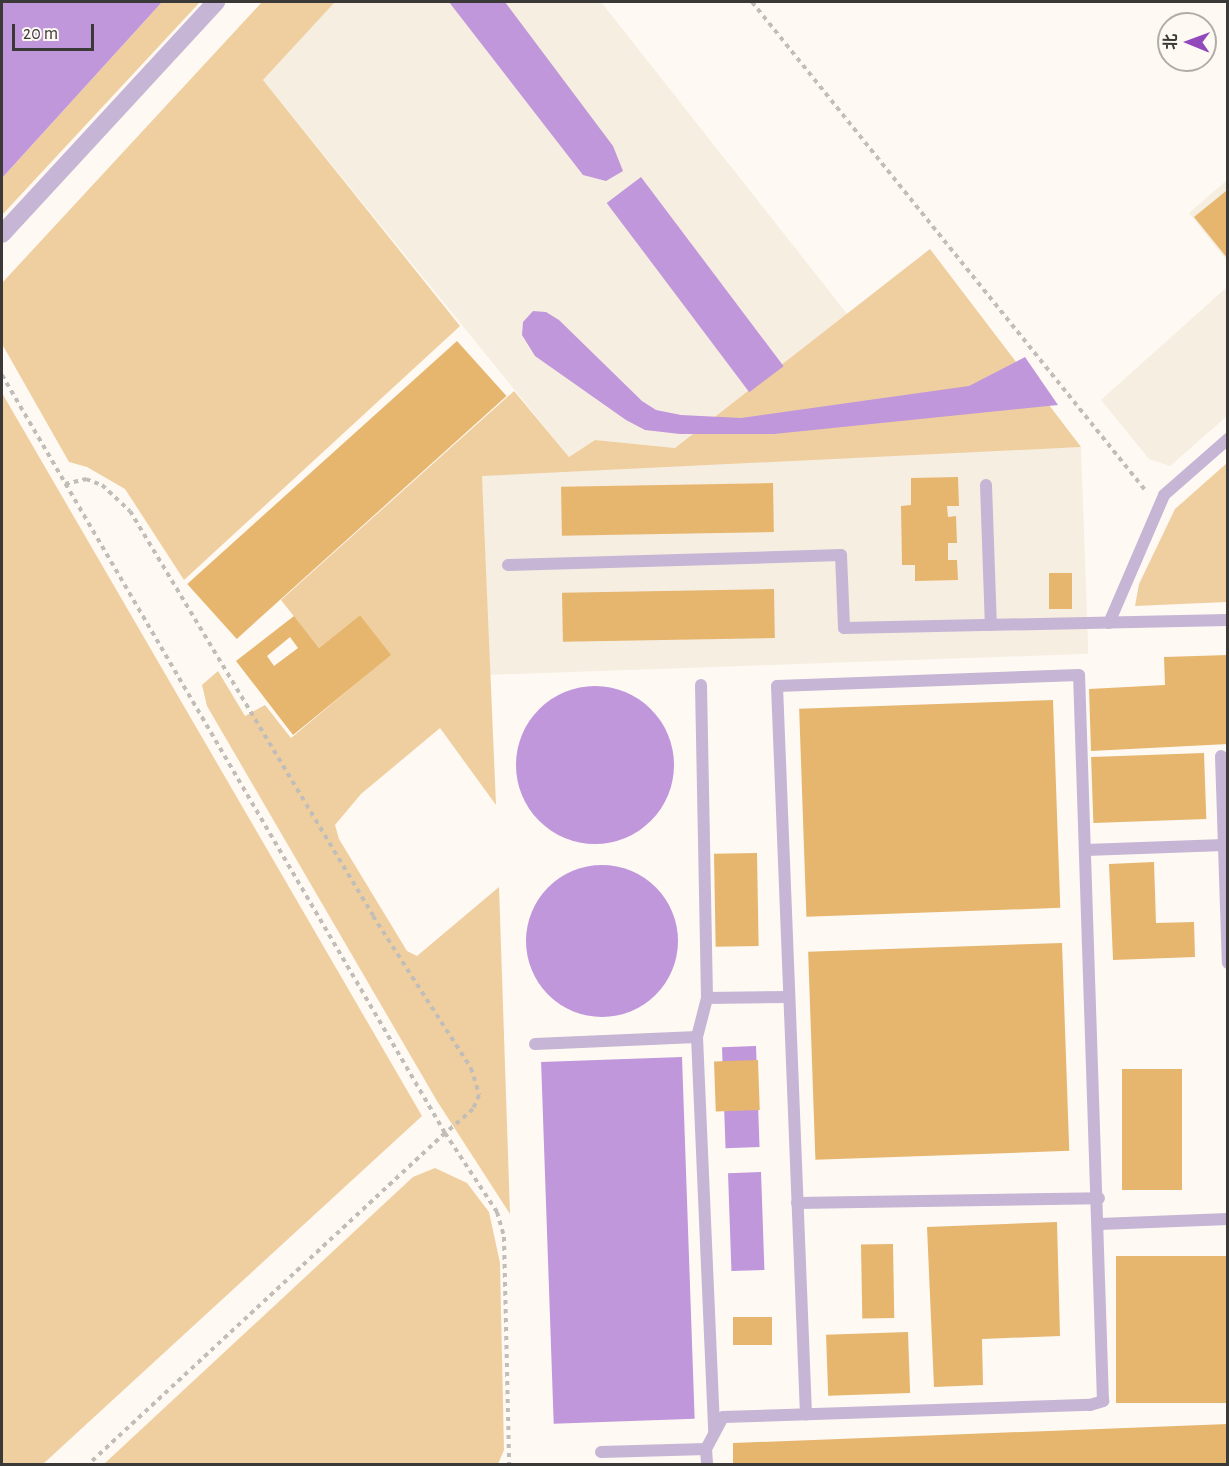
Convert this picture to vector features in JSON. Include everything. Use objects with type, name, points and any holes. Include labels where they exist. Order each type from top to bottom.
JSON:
[{"type":"street","points":[[2,234],[216,2]]},
{"type":"lane","points":[[1109,622],[1164,495],[1227,440]]},
{"type":"lane","points":[[986,485],[991,625]]},
{"type":"lane","points":[[508,565],[841,555],[844,628],[1227,620]]},
{"type":"lane","points":[[707,1464],[706,1449],[723,1417],[1090,1405],[1103,1401],[1100,1224],[1079,675],[777,686],[806,1414]]},
{"type":"lane","points":[[701,686],[707,998],[697,1037],[714,1434]]},
{"type":"lane","points":[[1221,756],[1227,963]]},
{"type":"lane","points":[[1086,850],[1224,845]]},
{"type":"lane","points":[[707,998],[789,997]]},
{"type":"lane","points":[[535,1044],[697,1037]]},
{"type":"lane","points":[[797,1203],[1099,1198]]},
{"type":"lane","points":[[1100,1224],[1227,1219]]},
{"type":"lane","points":[[601,1452],[706,1449]]},
{"type":"path","points":[[752,2],[1159,507]]},
{"type":"path","points":[[2,375],[446,1133],[497,1212],[504,1237],[508,1464]]},
{"type":"path","points":[[65,484],[86,479],[102,485],[130,511],[373,916],[471,1068],[479,1095],[473,1109],[89,1464]]},
{"type":"shaded area","points":[[2,2],[162,2],[2,178]]},
{"type":"shaded area","points":[[162,2],[200,2],[2,215],[2,178]]},
{"type":"shaded area","points":[[262,2],[335,2],[263,80],[460,326],[184,580],[125,489],[87,467],[69,462],[2,344],[2,283]]},
{"type":"shaded area","points":[[335,2],[601,2],[848,315],[686,442],[675,448],[595,440],[569,457],[263,80]]},
{"type":"shaded area","points":[[449,2],[505,2],[613,146],[623,171],[606,181],[583,175]]},
{"type":"shaded area","points":[[641,177],[784,366],[749,392],[607,203]]},
{"type":"shaded area","points":[[1227,180],[1227,261],[1189,213]]},
{"type":"shaded area","points":[[930,249],[1081,447],[482,476],[496,805],[440,728],[361,794],[335,825],[339,839],[407,951],[417,956],[499,887],[510,1214],[437,1101],[207,706],[202,685],[218,671],[245,716],[265,705],[291,738],[390,655],[360,615],[319,648],[281,600],[514,391],[569,457],[595,440],[675,448]]},
{"type":"shaded area","points":[[1227,287],[1227,416],[1170,466],[1149,459],[1101,400]]},
{"type":"shaded area","points":[[533,311],[546,312],[559,320],[642,401],[656,410],[681,415],[741,418],[969,386],[1025,357],[1058,405],[774,434],[680,434],[645,430],[626,420],[535,356],[522,335],[523,322]]},
{"type":"shaded area","points":[[2,393],[422,1116],[43,1464],[2,1464]]},
{"type":"shaded area","points":[[1081,447],[1088,654],[489,675],[481,468]]},
{"type":"shaded area","points":[[1227,463],[1227,602],[1135,606],[1139,584],[1175,509]]},
{"type":"shaded area","points":[[595,686],[610,687],[625,692],[639,699],[651,709],[661,721],[668,735],[673,750],[673,780],[668,795],[661,809],[651,821],[639,831],[625,838],[610,843],[595,844],[580,843],[565,838],[551,831],[539,821],[529,809],[522,795],[517,780],[516,765],[517,750],[522,735],[529,721],[539,709],[551,699],[565,692],[580,687]]},
{"type":"shaded area","points":[[602,865],[631,870],[656,887],[673,912],[678,941],[673,970],[656,995],[631,1012],[602,1017],[573,1012],[548,995],[531,970],[526,941],[531,912],[548,887],[573,870]]},
{"type":"shaded area","points":[[756,1046],[760,1147],[726,1148],[722,1047]]},
{"type":"shaded area","points":[[682,1057],[695,1419],[554,1424],[541,1062]]},
{"type":"shaded area","points":[[435,1168],[467,1183],[489,1212],[500,1263],[504,1450],[498,1464],[104,1464],[413,1177]]},
{"type":"shaded area","points":[[761,1172],[764,1270],[731,1271],[728,1173]]},
{"type":"building","points":[[1226,191],[1228,192],[1228,259],[1194,217]]},
{"type":"building","points":[[457,341],[507,396],[237,639],[187,584]]},
{"type":"building","points":[[958,477],[959,506],[947,506],[948,517],[956,516],[957,543],[948,543],[948,560],[957,560],[958,580],[915,581],[915,565],[902,565],[901,506],[911,505],[911,478]]},
{"type":"building","points":[[773,483],[774,532],[562,536],[561,487]]},
{"type":"building","points":[[1049,573],[1072,573],[1072,609],[1049,609]]},
{"type":"building","points":[[774,589],[775,638],[563,642],[562,593]]},
{"type":"building","points":[[360,615],[391,655],[293,735],[236,661],[294,616],[319,648]],"holes":[[[290,637],[298,648],[274,666],[267,656]]]},
{"type":"building","points":[[1228,655],[1228,744],[1091,751],[1089,689],[1165,685],[1164,657]]},
{"type":"building","points":[[1053,700],[1060,908],[806,917],[799,709]]},
{"type":"building","points":[[1204,753],[1206,819],[1093,823],[1091,757]]},
{"type":"building","points":[[757,853],[759,946],[716,947],[714,854]]},
{"type":"building","points":[[1154,862],[1156,923],[1194,922],[1195,957],[1113,960],[1109,864]]},
{"type":"building","points":[[1062,943],[1069,1151],[815,1160],[808,952]]},
{"type":"building","points":[[758,1060],[760,1110],[716,1112],[714,1062]]},
{"type":"building","points":[[1122,1069],[1182,1069],[1182,1190],[1122,1190]]},
{"type":"building","points":[[1057,1222],[1060,1336],[982,1339],[983,1385],[934,1387],[927,1227]]},
{"type":"building","points":[[893,1244],[894,1318],[862,1319],[861,1245]]},
{"type":"building","points":[[1116,1256],[1228,1256],[1228,1403],[1116,1403]]},
{"type":"building","points":[[733,1317],[772,1317],[772,1345],[733,1345]]},
{"type":"building","points":[[908,1332],[910,1393],[828,1396],[826,1335]]},
{"type":"building","points":[[1228,1424],[1228,1464],[733,1464],[733,1443]]}]
